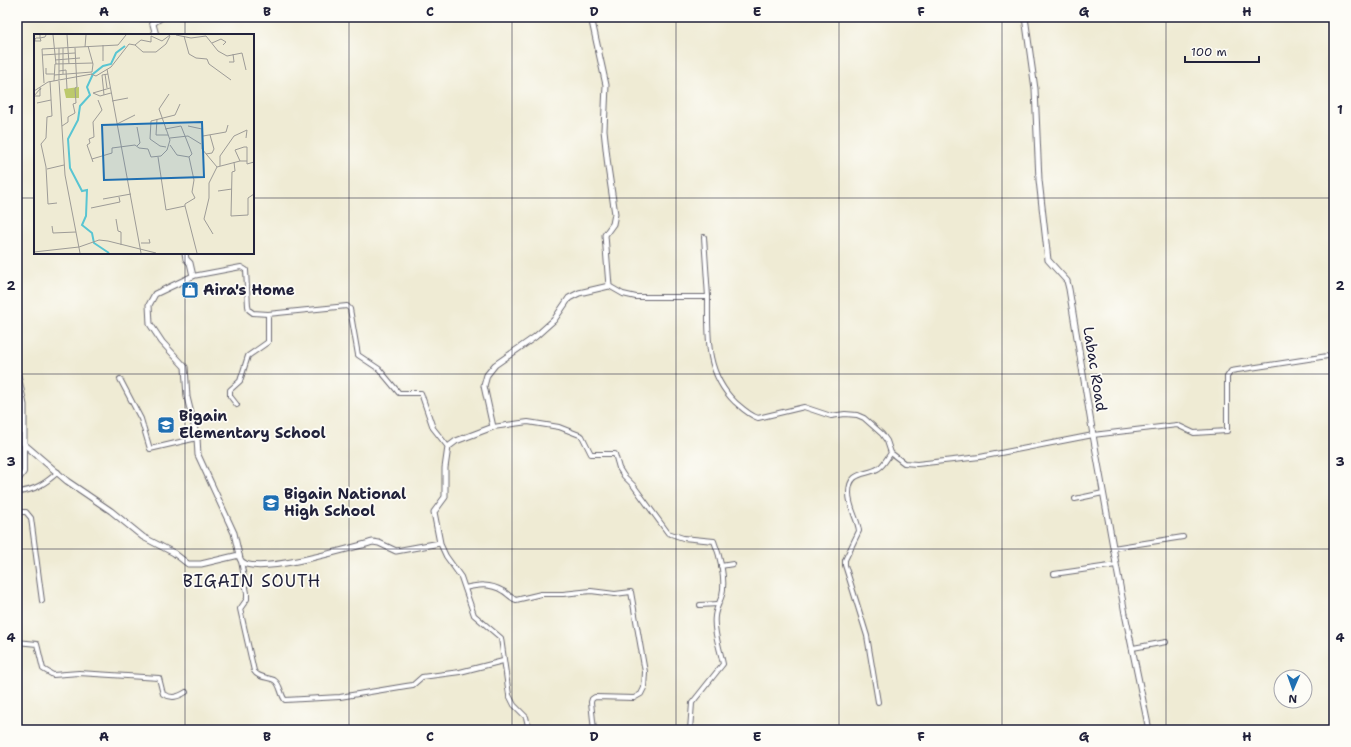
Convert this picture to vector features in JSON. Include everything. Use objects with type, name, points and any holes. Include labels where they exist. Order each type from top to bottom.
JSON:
[{"type":"street","points":[[156,34],[152,20],[163,17]]},
{"type":"street","points":[[591,17],[606,85],[604,136],[615,214],[613,224],[605,235],[609,286]]},
{"type":"street","name":"Labac Road","points":[[1025,17],[1035,89],[1039,180],[1048,260],[1067,281],[1069,289],[1092,435],[1149,730]]},
{"type":"street","points":[[704,237],[708,319],[713,369],[722,387],[740,406],[758,418],[804,407],[831,416],[845,414],[857,415],[864,418],[882,434],[887,441],[891,454],[904,463],[928,464],[980,457],[1092,435],[1177,425],[1194,433],[1227,431],[1227,377],[1231,371],[1334,354]]},
{"type":"street","points":[[185,254],[186,259],[190,263],[193,276]]},
{"type":"street","points":[[448,447],[433,428],[421,393],[399,393],[378,369],[358,355],[350,309],[347,306],[344,305],[312,311],[268,314],[253,313],[249,310],[246,270],[241,267],[193,276],[155,294],[150,299],[148,314],[150,324],[154,331],[185,367],[187,397],[197,438],[200,462],[234,533],[247,593],[247,599],[240,609],[254,671],[256,674],[274,680],[285,700],[340,697],[413,685],[422,677],[460,672],[503,661]]},
{"type":"street","points":[[493,427],[492,415],[484,386],[487,376],[495,365],[535,337],[554,320],[568,298],[579,293],[609,286],[623,294],[636,297],[708,296]]},
{"type":"street","points":[[237,405],[230,396],[230,390],[240,381],[248,356],[270,339],[268,314]]},
{"type":"street","points":[[17,370],[24,405],[24,472],[17,482]]},
{"type":"street","points":[[120,379],[141,419],[150,450],[197,438]]},
{"type":"street","points":[[529,730],[526,717],[514,705],[509,695],[503,661],[501,638],[474,615],[461,577],[446,556],[440,543],[434,512],[445,497],[445,468],[448,447],[456,441],[493,427],[528,422],[559,427],[582,436],[591,454],[615,454],[619,468],[624,476],[634,486],[668,533],[683,538],[714,541],[721,566],[722,593],[718,604],[715,625],[723,664],[692,704],[690,730]]},
{"type":"street","points":[[24,444],[143,537],[174,553],[188,564],[201,564],[239,555]]},
{"type":"street","points":[[878,702],[867,636],[845,565],[849,550],[859,531],[851,512],[849,491],[851,482],[857,476],[880,468],[891,454]]},
{"type":"street","points":[[17,492],[32,490],[42,485],[58,472]]},
{"type":"street","points":[[1075,499],[1103,493]]},
{"type":"street","points":[[17,512],[26,512],[30,518],[42,601]]},
{"type":"street","points":[[1113,548],[1183,537]]},
{"type":"street","points":[[241,561],[251,565],[280,563],[331,553],[373,542],[379,543],[396,551],[440,543]]},
{"type":"street","points":[[721,566],[733,564]]},
{"type":"street","points":[[1054,574],[1116,565]]},
{"type":"street","points":[[465,588],[488,585],[503,591],[516,600],[542,594],[562,594],[591,591],[615,594],[631,592],[645,672],[644,688],[641,694],[634,698],[595,697],[592,699],[594,730]]},
{"type":"street","points":[[700,605],[718,604]]},
{"type":"street","points":[[17,642],[37,644],[43,669],[53,675],[79,674],[159,678],[163,694],[173,697],[180,696],[186,692]]},
{"type":"street","points":[[1133,648],[1166,642]]},
{"type":"place","name":"Aira's Home","points":[[190,290]]},
{"type":"place","name":"Bigain Elementary School","points":[[166,425]]},
{"type":"place","name":"Bigain National High School","points":[[271,503]]},
{"type":"district","name":"BIGAIN SOUTH","points":[[252,581]]}]
